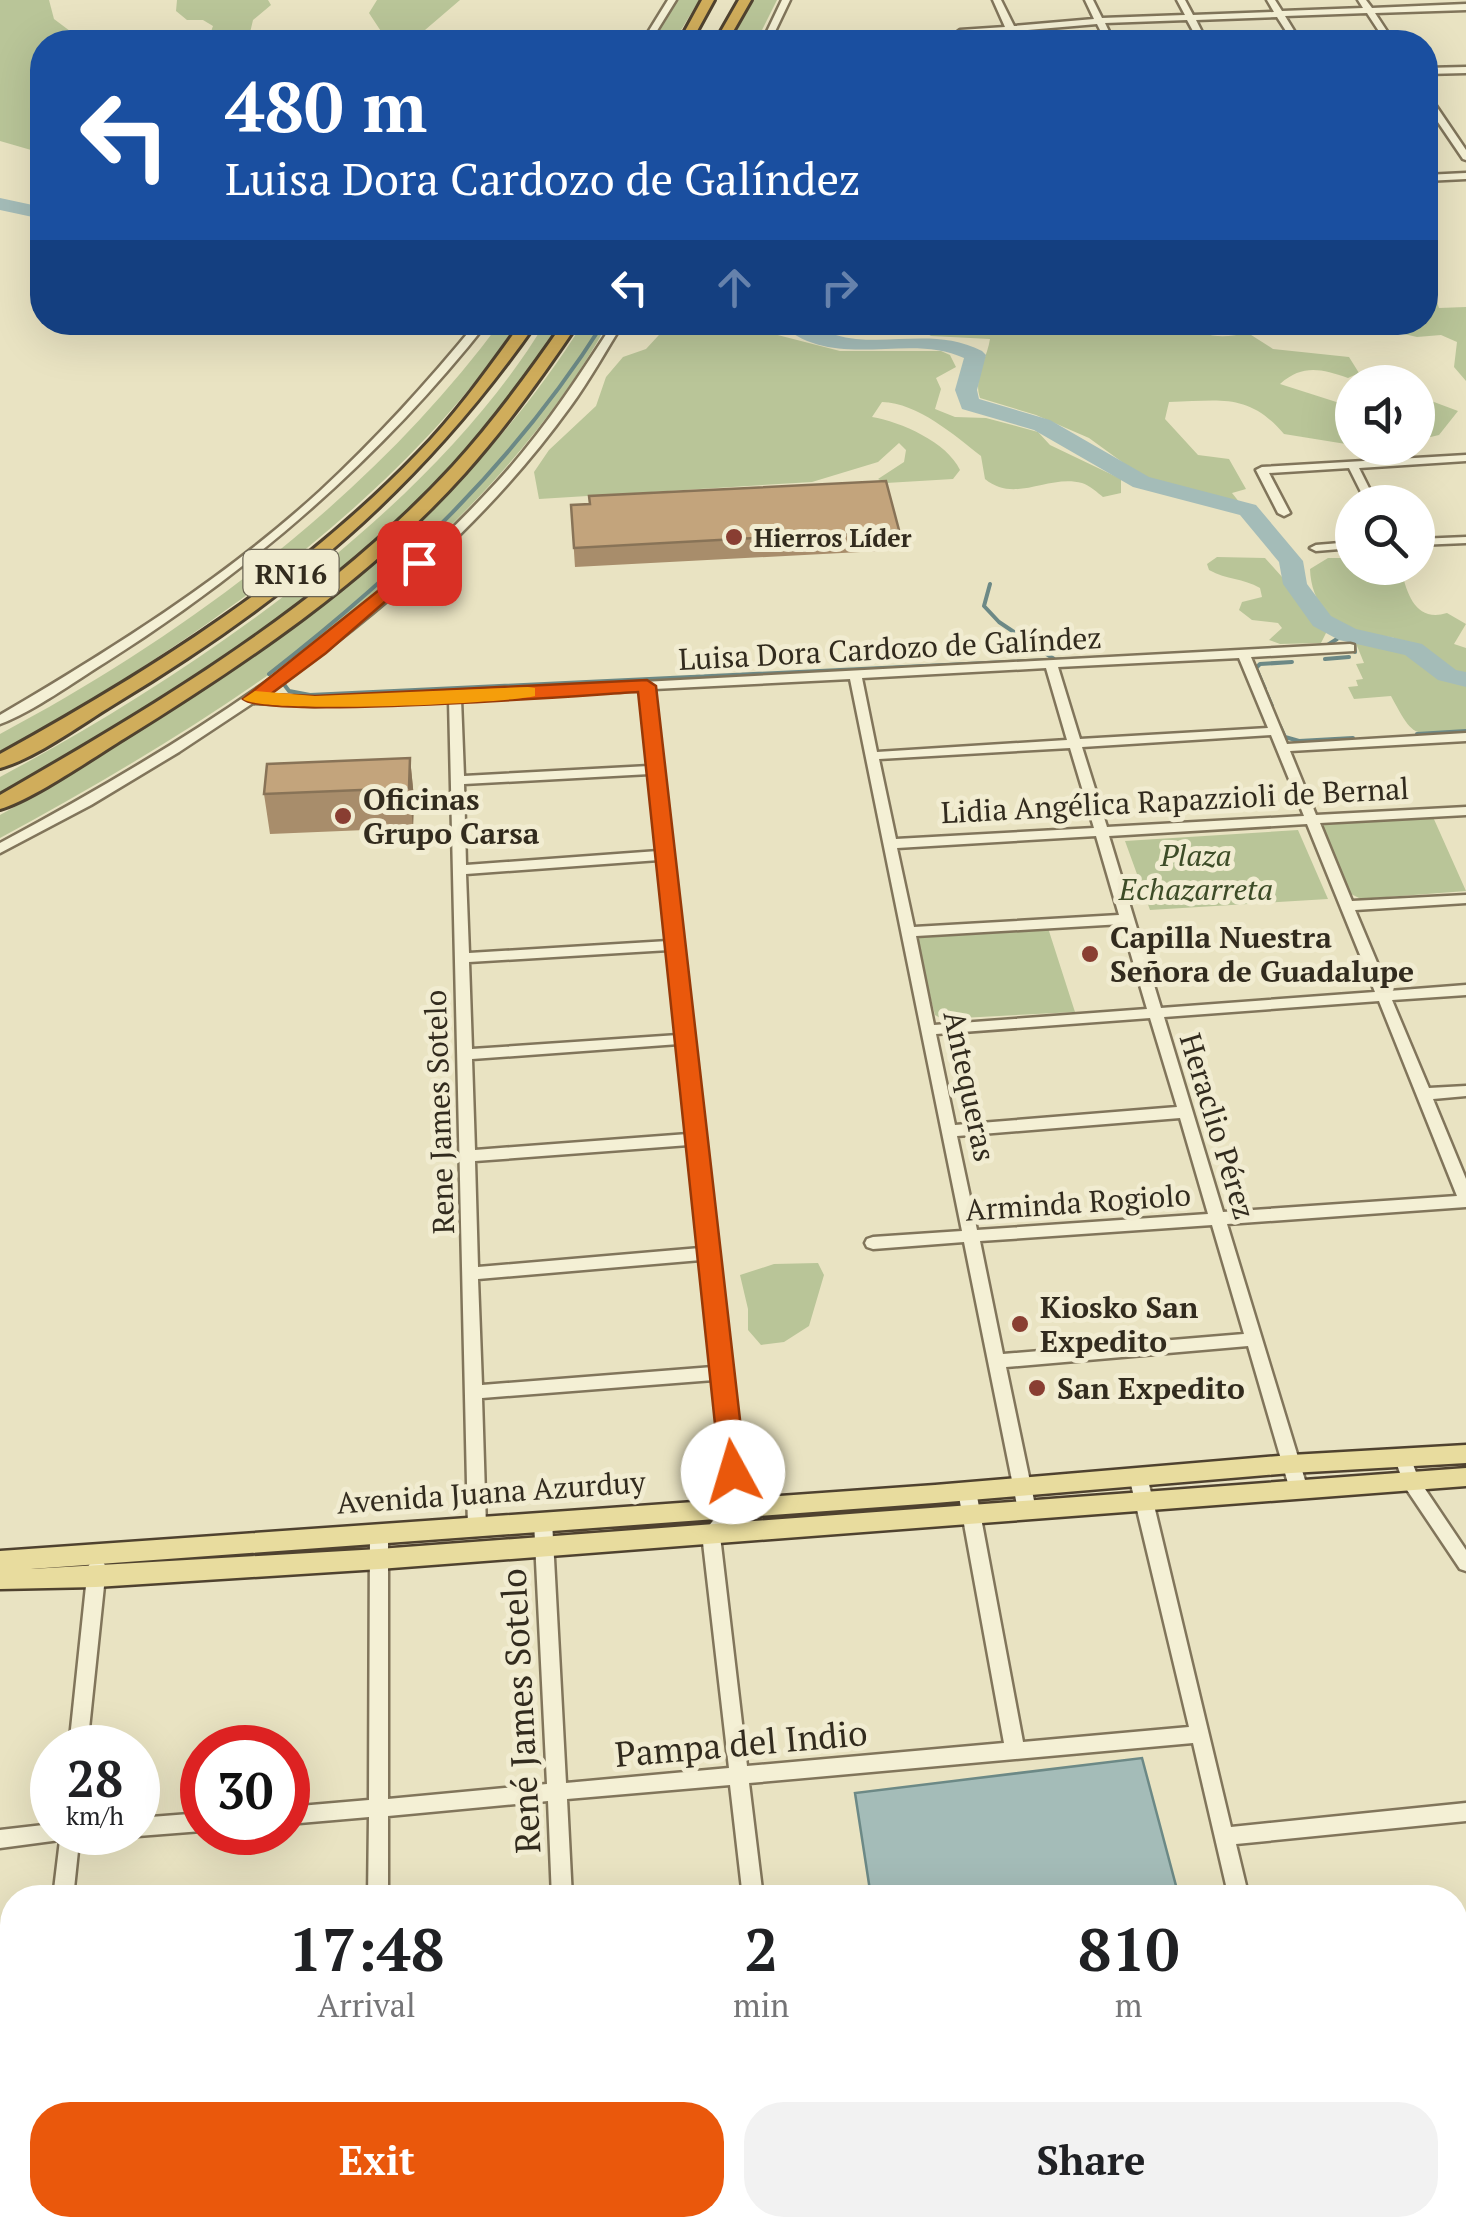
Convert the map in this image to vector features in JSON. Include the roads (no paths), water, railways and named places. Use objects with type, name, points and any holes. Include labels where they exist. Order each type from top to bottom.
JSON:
[{"type":"highway","points":[[692,30],[708,0]]},
{"type":"highway","points":[[728,30],[745,0]]},
{"type":"highway","name":"RN16","points":[[0,762],[186,649],[325,546],[431,447],[487,382],[521,335]]},
{"type":"highway","name":"RN16","points":[[0,802],[176,697],[353,570],[422,508],[482,445],[563,335]]},
{"type":"main road","name":"Avenida Juana Azurduy","points":[[0,1561],[97,1566],[379,1559],[712,1534],[969,1502],[1024,1498],[1147,1502],[1299,1490],[1407,1470],[1466,1454]]},
{"type":"main road","name":"Avenida Juana Azurduy","points":[[1024,1498],[1138,1476],[1291,1464],[1466,1477]]},
{"type":"main road","name":"Avenida Juana Azurduy","points":[[0,1579],[379,1534],[736,1506],[969,1502]]},
{"type":"street","points":[[653,30],[672,0]]},
{"type":"street","points":[[772,30],[786,0]]},
{"type":"street","points":[[998,0],[1012,30]]},
{"type":"street","points":[[1089,0],[1105,30]]},
{"type":"street","points":[[1181,0],[1197,30]]},
{"type":"street","points":[[1272,0],[1290,30]]},
{"type":"street","points":[[1362,0],[1382,30]]},
{"type":"street","points":[[1003,30],[1010,26],[1100,20],[1460,5],[1466,17]]},
{"type":"street","points":[[1438,71],[1466,70]]},
{"type":"street","points":[[1438,116],[1466,158]]},
{"type":"street","points":[[1438,177],[1466,176]]},
{"type":"street","points":[[0,720],[144,632],[300,517],[376,448],[442,376],[473,335]]},
{"type":"street","points":[[0,849],[49,824],[252,699],[359,617],[472,515],[559,419],[611,335]]},
{"type":"street","points":[[1435,460],[1466,458]]},
{"type":"street","points":[[1284,513],[1262,470],[1337,465]]},
{"type":"street","points":[[1435,541],[1466,540]]},
{"type":"street","points":[[1316,548],[1335,547]]},
{"type":"street","name":"Luisa Dora Cardozo de Galíndez","points":[[252,699],[315,702],[456,696],[1350,648]]},
{"type":"street","points":[[1244,654],[1466,1200]]},
{"type":"street","name":"Heraclio Pérez","points":[[1051,664],[1299,1490]]},
{"type":"street","name":"Antequeras","points":[[855,675],[1024,1498]]},
{"type":"street","points":[[647,686],[736,1506],[712,1534],[751,1885]]},
{"type":"street","name":"Rene James Sotelo","points":[[456,696],[477,1527]]},
{"type":"street","points":[[872,756],[1274,731]]},
{"type":"street","points":[[1281,748],[1466,737]]},
{"type":"street","points":[[458,780],[656,770]]},
{"type":"street","name":"Lidia Angélica Rapazzioli de Bernal","points":[[888,844],[1466,811]]},
{"type":"street","points":[[460,870],[665,855]]},
{"type":"street","points":[[1348,906],[1466,899]]},
{"type":"street","points":[[908,932],[1126,919]]},
{"type":"street","points":[[462,958],[675,944]]},
{"type":"street","points":[[928,1030],[1466,990]]},
{"type":"street","points":[[465,1054],[685,1039]]},
{"type":"street","points":[[1424,1094],[1466,1091]]},
{"type":"street","points":[[949,1131],[1185,1112]]},
{"type":"street","points":[[467,1156],[696,1139]]},
{"type":"street","name":"Arminda Rogiolo","points":[[873,1243],[1466,1200]]},
{"type":"street","points":[[470,1274],[709,1253]]},
{"type":"street","points":[[996,1361],[1253,1338]]},
{"type":"street","points":[[474,1392],[722,1373]]},
{"type":"street","points":[[1407,1470],[1466,1564]]},
{"type":"street","points":[[1138,1476],[1235,1885]]},
{"type":"street","points":[[969,1502],[1015,1751]]},
{"type":"street","name":"René James Sotelo","points":[[543,1521],[561,1885]]},
{"type":"street","points":[[378,1885],[379,1534]]},
{"type":"street","points":[[80,1725],[97,1566]]},
{"type":"street","name":"Pampa del Indio","points":[[310,1815],[1200,1734]]},
{"type":"street","points":[[1224,1836],[1466,1812]]},
{"type":"street","points":[[0,1838],[30,1835]]},
{"type":"street","points":[[64,1885],[68,1855]]},
{"type":"water","points":[[1142,1758],[1176,1885],[869,1885],[855,1793]]},
{"type":"waterway","points":[[0,204],[30,210]]},
{"type":"waterway","points":[[269,674],[364,596],[452,513],[533,422],[595,335]]},
{"type":"waterway","points":[[817,335],[858,345],[944,344],[975,355],[966,390],[970,404],[1042,425],[1141,482],[1248,510],[1291,561],[1295,584],[1322,621],[1348,635],[1413,649],[1447,675],[1466,680]]},
{"type":"waterway","points":[[990,584],[984,606],[999,622],[1054,659]]},
{"type":"waterway","points":[[1326,646],[1337,639],[1337,629]]},
{"type":"waterway","points":[[1353,636],[1355,652]]},
{"type":"waterway","points":[[283,683],[289,691],[310,695],[1135,656]]},
{"type":"waterway","points":[[1325,659],[1349,657]]},
{"type":"waterway","points":[[1265,689],[1256,668],[1260,664],[1292,662]]},
{"type":"waterway","points":[[1266,692],[1272,706]]},
{"type":"waterway","points":[[1280,726],[1285,737],[1299,741],[1353,738]]},
{"type":"waterway","points":[[1417,734],[1466,731]]},
{"type":"place","name":"Hierros Líder","points":[[734,537]]},
{"type":"place","name":"Oficinas Grupo Carsa","points":[[343,816]]},
{"type":"place","name":"Capilla Nuestra Señora de Guadalupe","points":[[1090,954]]},
{"type":"place","name":"Kiosko San Expedito","points":[[1020,1324]]},
{"type":"place","name":"San Expedito","points":[[1037,1388]]},
{"type":"park label","name":"Plaza Echazarreta","points":[[1196,872]]}]
